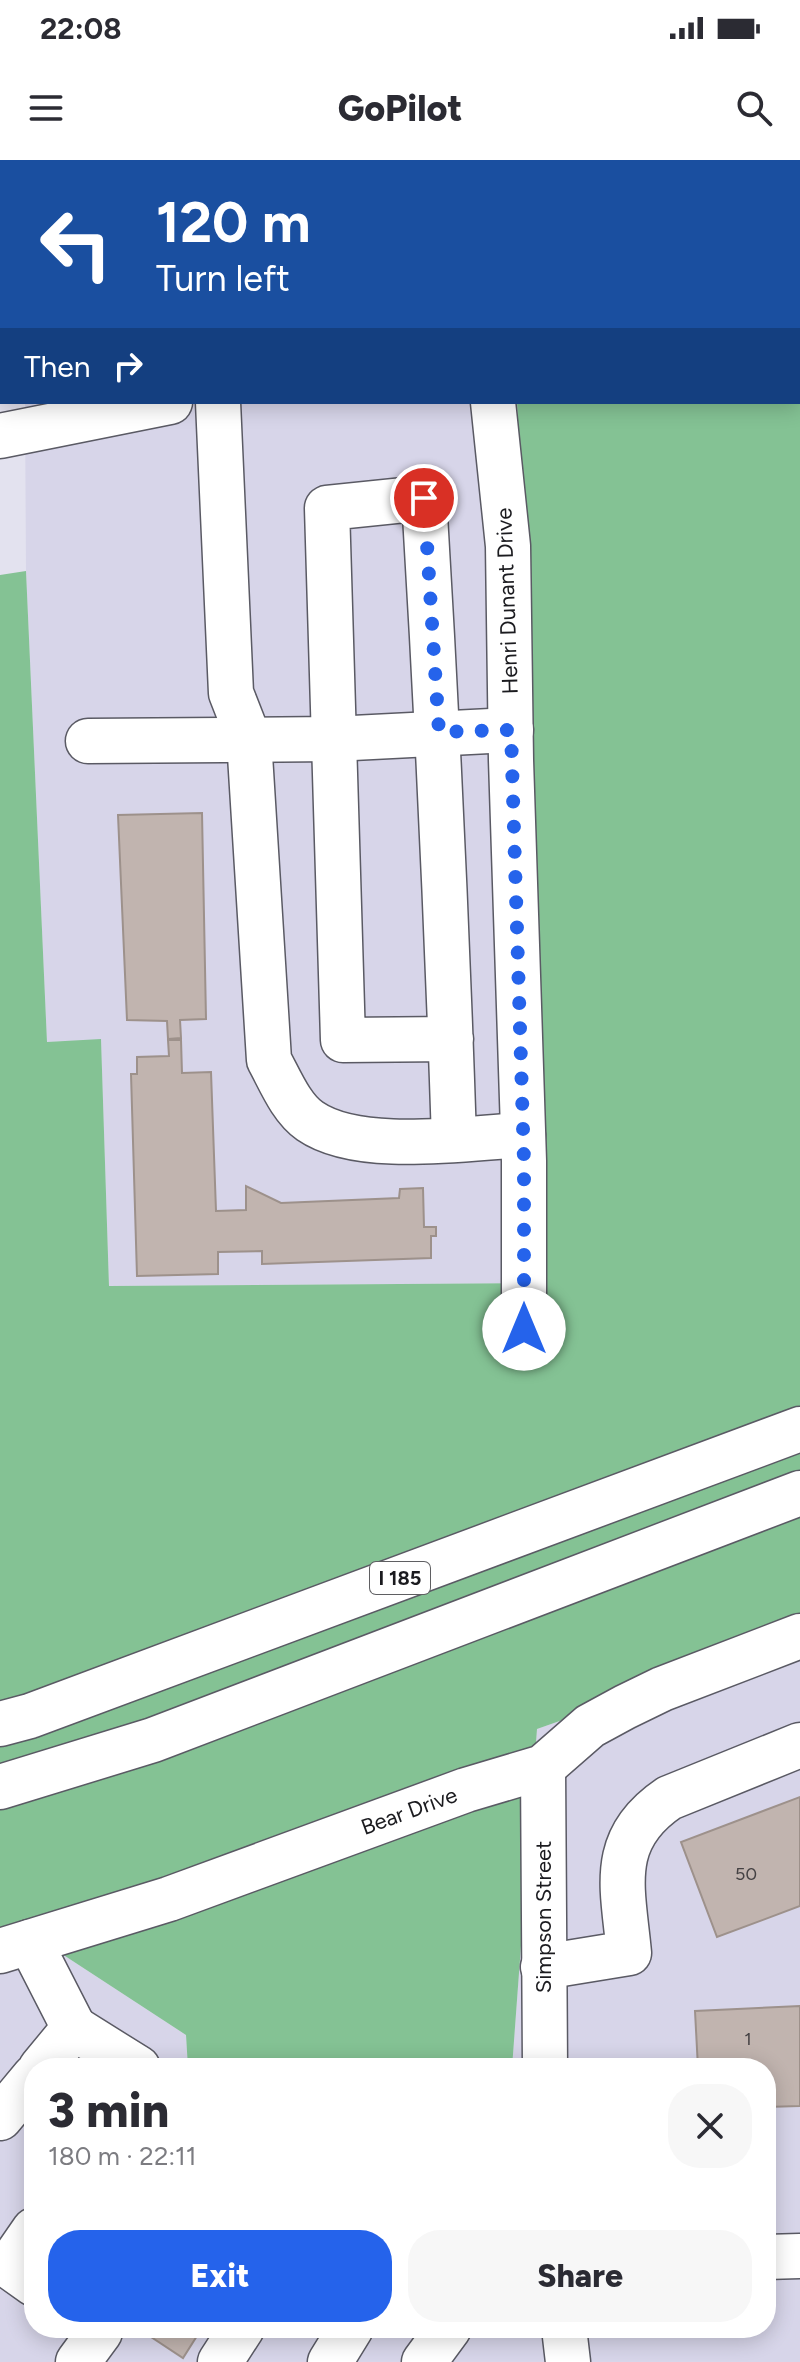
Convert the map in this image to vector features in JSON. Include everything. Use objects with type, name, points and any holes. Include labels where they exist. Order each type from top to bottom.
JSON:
[{"type":"main road","points":[[0,436],[160,404]]},
{"type":"main road","points":[[218,404],[231,693],[249,739],[269,1060],[291,1101],[310,1121],[342,1135],[403,1143],[523,1135]]},
{"type":"main road","name":"Henri Dunant Drive","points":[[493,404],[508,546],[523,1135],[524,1329]]},
{"type":"main road","points":[[451,1039],[343,1040],[327,508],[424,498],[439,732],[451,1039],[454,1139]]},
{"type":"main road","points":[[88,741],[333,739],[511,730]]},
{"type":"main road","name":"I 185","points":[[0,1724],[45,1710],[800,1429]]},
{"type":"main road","points":[[0,1787],[153,1740],[800,1493]]},
{"type":"main road","name":"Bear Drive","points":[[15,1946],[169,1899],[466,1790],[543,1767],[590,1726],[625,1707],[662,1689],[800,1636]]},
{"type":"main road","points":[[543,1967],[629,1953],[623,1888],[625,1849],[639,1823],[656,1807],[669,1798],[800,1745]]},
{"type":"main road","name":"Simpson Street","points":[[543,1767],[545,2058]]},
{"type":"main road","points":[[15,1946],[74,2028],[122,2058]]},
{"type":"main road","points":[[49,2058],[74,2028]]},
{"type":"main road","points":[[0,2118],[24,2089]]},
{"type":"main road","points":[[14,2270],[24,2250]]},
{"type":"main road","points":[[776,2257],[800,2256]]},
{"type":"main road","points":[[220,2362],[236,2338]]},
{"type":"main road","points":[[330,2362],[345,2338]]},
{"type":"main road","points":[[424,2362],[442,2338]]},
{"type":"main road","points":[[565,2338],[568,2362]]},
{"type":"shaded area","points":[[25,404],[517,404],[527,646],[539,1283],[109,1286],[101,1040],[47,1042],[26,571]]},
{"type":"shaded area","points":[[800,1636],[800,2362],[0,2362],[0,1966],[62,1954],[186,2035],[187,2058],[24,2058],[24,2338],[776,2338],[776,2058],[513,2058],[537,1729]]},
{"type":"green space","points":[[517,404],[800,404],[800,1636],[537,1729],[513,2058],[187,2058],[186,2035],[62,1954],[0,1966],[0,575],[26,571],[47,1042],[101,1039],[109,1286],[539,1283],[527,646]]},
{"type":"building","points":[[202,813],[206,1019],[180,1020],[181,1038],[168,1039],[167,1021],[127,1020],[118,815]]},
{"type":"building","points":[[168,1040],[181,1040],[182,1073],[211,1072],[216,1211],[246,1210],[246,1186],[281,1203],[399,1198],[400,1189],[423,1188],[424,1227],[436,1227],[436,1236],[431,1236],[431,1258],[262,1264],[262,1251],[218,1252],[218,1274],[137,1276],[131,1074],[137,1074],[137,1057],[169,1056]]},
{"type":"building","points":[[800,1797],[800,1906],[717,1937],[681,1842]]},
{"type":"building","points":[[800,2006],[800,2106],[776,2107],[776,2058],[697,2058],[695,2011]]},
{"type":"building","points":[[153,2338],[196,2338],[183,2358]]},
{"type":"route","points":[[424,498],[439,732],[511,730],[524,1161],[524,1329]]}]
